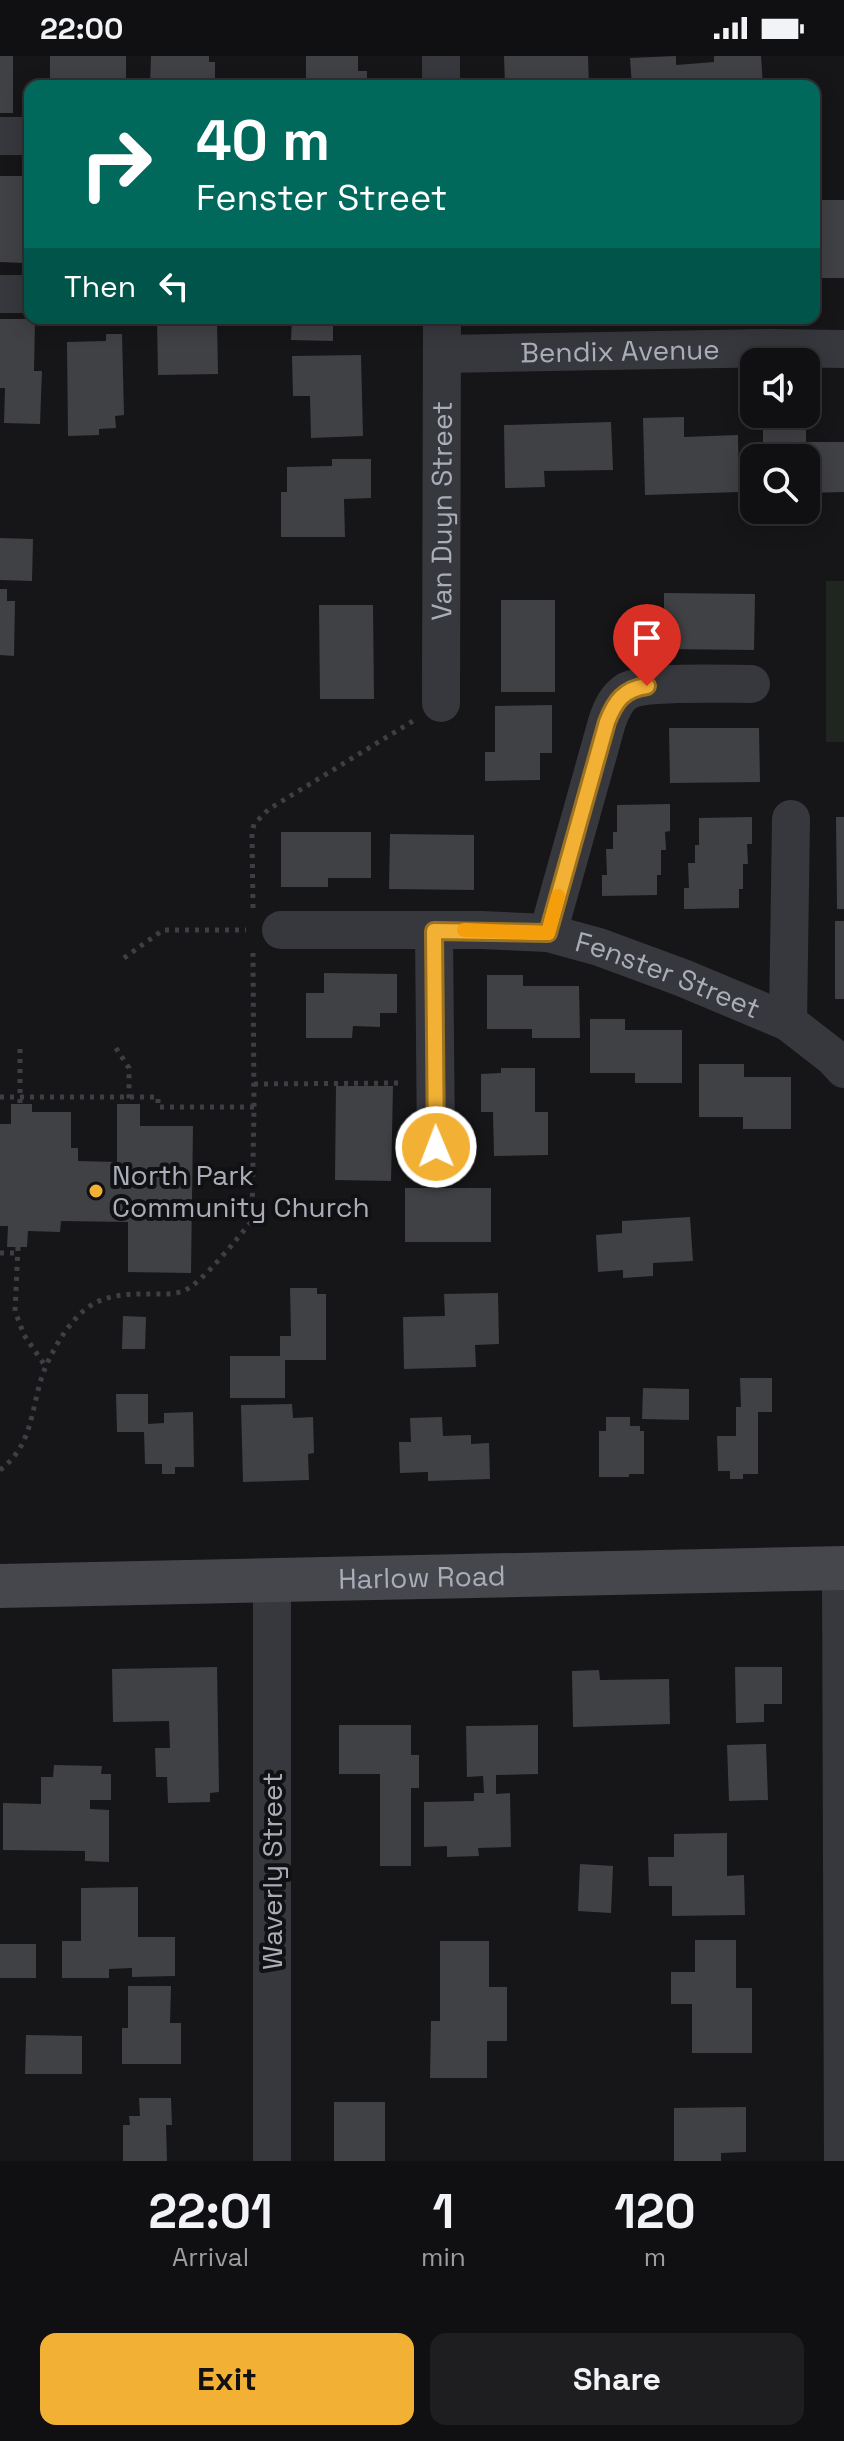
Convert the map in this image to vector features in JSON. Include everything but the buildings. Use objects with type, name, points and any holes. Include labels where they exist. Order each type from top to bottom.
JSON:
[{"type":"main road","name":"Harlow Road","points":[[0,1586],[842,1568]]},
{"type":"street","points":[[441,56],[441,80]]},
{"type":"street","points":[[0,136],[24,136]]},
{"type":"street","points":[[0,294],[24,294]]},
{"type":"street","name":"Bendix Avenue","points":[[442,336],[844,349]]},
{"type":"street","name":"Van Duyn Street","points":[[441,703],[442,336]]},
{"type":"street","name":"Fenster Street","points":[[548,933],[607,722],[619,698],[628,691],[647,686],[751,684]]},
{"type":"street","name":"Fenster Street","points":[[788,1022],[791,819]]},
{"type":"street","name":"Fenster Street","points":[[267,930],[548,933],[599,947],[683,978],[788,1022],[844,1069]]},
{"type":"street","points":[[434,931],[436,1147]]},
{"type":"street","points":[[842,1568],[843,2161]]},
{"type":"street","name":"Waverly Street","points":[[272,1580],[272,2161]]},
{"type":"path","points":[[0,1470],[23,1445],[46,1367],[69,1325],[90,1305],[113,1295],[169,1294],[187,1289],[252,1221],[254,1084],[267,930],[252,833],[254,824],[303,787],[441,703]]},
{"type":"path","points":[[124,958],[163,930],[267,930]]},
{"type":"path","points":[[116,1048],[129,1068],[129,1100]]},
{"type":"path","points":[[20,1049],[20,1100]]},
{"type":"path","points":[[254,1084],[435,1083]]},
{"type":"path","points":[[0,1097],[20,1100],[129,1100],[158,1097],[158,1107],[254,1107]]},
{"type":"path","points":[[0,1253],[18,1250],[15,1311],[24,1335],[46,1367]]},
{"type":"shaded area","points":[[826,581],[844,581],[844,742],[826,742]]},
{"type":"slow traffic","points":[[464,930],[548,933],[558,896]]},
{"type":"place","name":"North Park Community Church","points":[[96,1191]]},
{"type":"route","points":[[436,1147],[434,931],[548,933],[613,707],[628,691],[647,686]]}]
